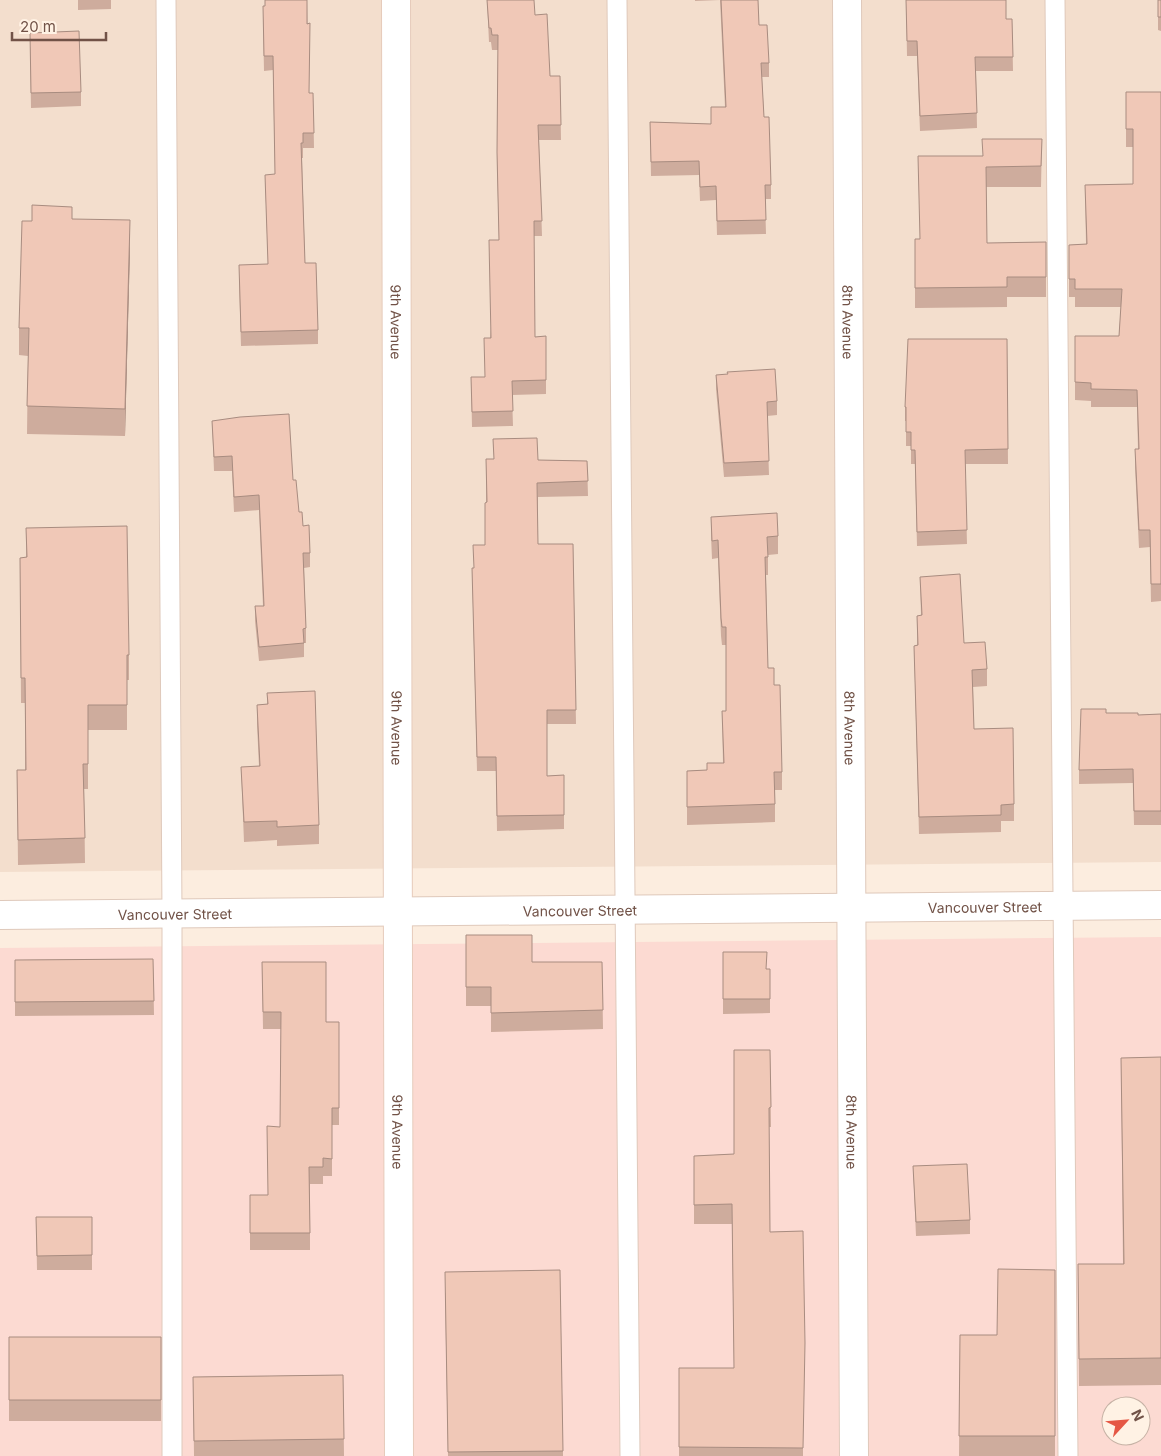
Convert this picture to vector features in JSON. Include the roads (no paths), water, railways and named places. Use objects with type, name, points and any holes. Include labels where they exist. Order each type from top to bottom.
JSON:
[{"type":"street","name":"9th Avenue","points":[[396,0],[399,1456]]},
{"type":"street","name":"8th Avenue","points":[[847,0],[854,1456]]},
{"type":"street","name":"Vancouver Street","points":[[0,915],[1161,905]]},
{"type":"lane","points":[[166,0],[172,913],[172,1456]]},
{"type":"lane","points":[[617,0],[630,1456]]},
{"type":"lane","points":[[1055,0],[1068,1456]]}]
